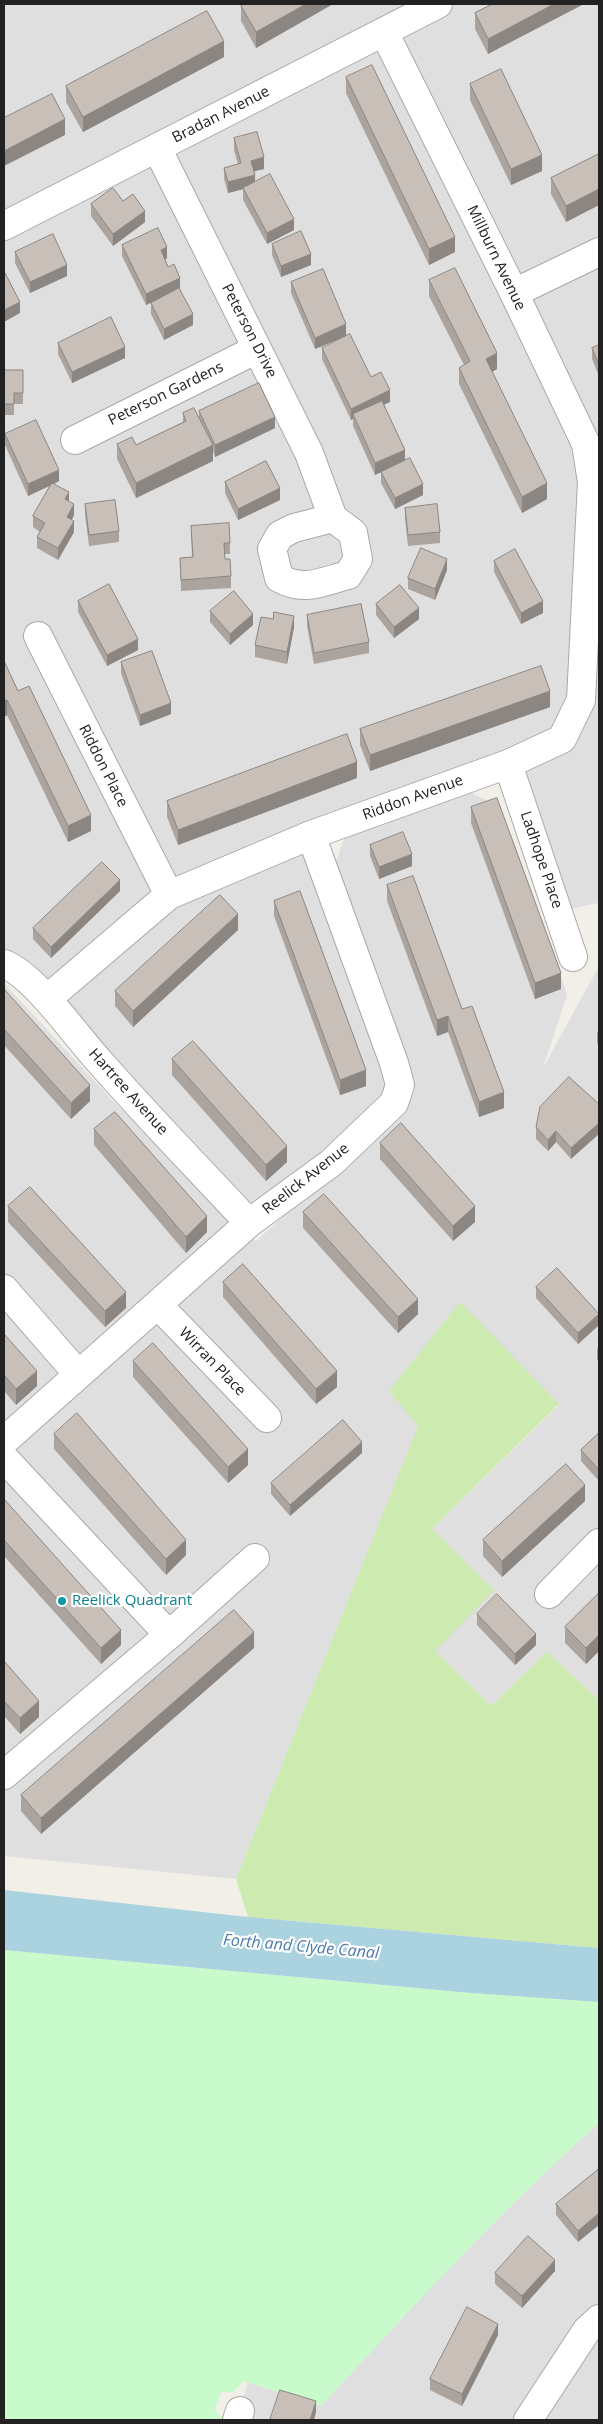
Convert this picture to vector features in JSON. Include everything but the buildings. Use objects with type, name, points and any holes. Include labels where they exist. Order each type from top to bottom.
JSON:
[{"type":"street","name":"Bradan Avenue","points":[[4,226],[438,4]]},
{"type":"street","name":"Millburn Avenue","points":[[384,32],[514,293],[586,444],[596,483]]},
{"type":"street","name":"Peterson Drive","points":[[157,148],[310,453],[333,518]]},
{"type":"street","points":[[514,293],[599,252]]},
{"type":"street","name":"Peterson Gardens","points":[[75,440],[257,349]]},
{"type":"street","name":"Riddon Avenue","points":[[47,999],[168,895],[311,835],[508,764],[562,740],[581,700],[596,483]]},
{"type":"street","name":"Riddon Place","points":[[38,636],[168,895]]},
{"type":"street","name":"Ladhope Place","points":[[508,764],[573,957]]},
{"type":"street","name":"Reelick Avenue","points":[[4,1441],[249,1223],[331,1163],[394,1103],[400,1085],[394,1062],[311,835]]},
{"type":"street","name":"Hartree Avenue","points":[[4,964],[11,966],[47,999],[99,1061],[249,1223]]},
{"type":"street","points":[[4,1288],[78,1374]]},
{"type":"street","name":"Wirran Place","points":[[158,1305],[267,1418]]},
{"type":"street","points":[[4,1458],[169,1635]]},
{"type":"street","points":[[549,1594],[599,1543]]},
{"type":"street","points":[[4,1775],[169,1635],[255,1558]]},
{"type":"street","points":[[528,2420],[595,2330]]},
{"type":"shaded area","points":[[4,4],[599,4],[599,915],[597,903],[558,912],[508,764],[311,835],[400,1085],[249,1223],[4,964]]},
{"type":"shaded area","points":[[468,791],[496,805],[549,941],[567,995],[543,1068],[599,966],[599,1700],[547,1652],[491,1706],[435,1651],[432,1529],[559,1405],[418,1426],[236,1879],[4,1856],[4,983],[113,1101],[256,1241],[406,1107],[415,1090],[407,1061],[335,865],[345,836]]},
{"type":"shaded area","points":[[599,2123],[599,2420],[237,2420],[248,2382],[321,2406],[444,2272],[549,2168]]},
{"type":"green space","points":[[460,1302],[559,1404],[432,1529],[494,1590],[435,1651],[491,1706],[547,1652],[599,1700],[599,1948],[248,1917],[236,1879],[418,1426],[389,1391]]},
{"type":"green space","points":[[4,1950],[471,1993],[599,2002],[599,2123],[562,2156],[491,2226],[321,2406],[244,2381],[233,2392],[221,2392],[215,2410],[224,2420],[4,2420]]},
{"type":"water","name":"Forth and Clyde Canal","points":[[4,1890],[248,1917],[599,1948],[599,2002],[471,1993],[4,1950]]},
{"type":"place","name":"Reelick Quadrant","points":[[62,1601]]}]
